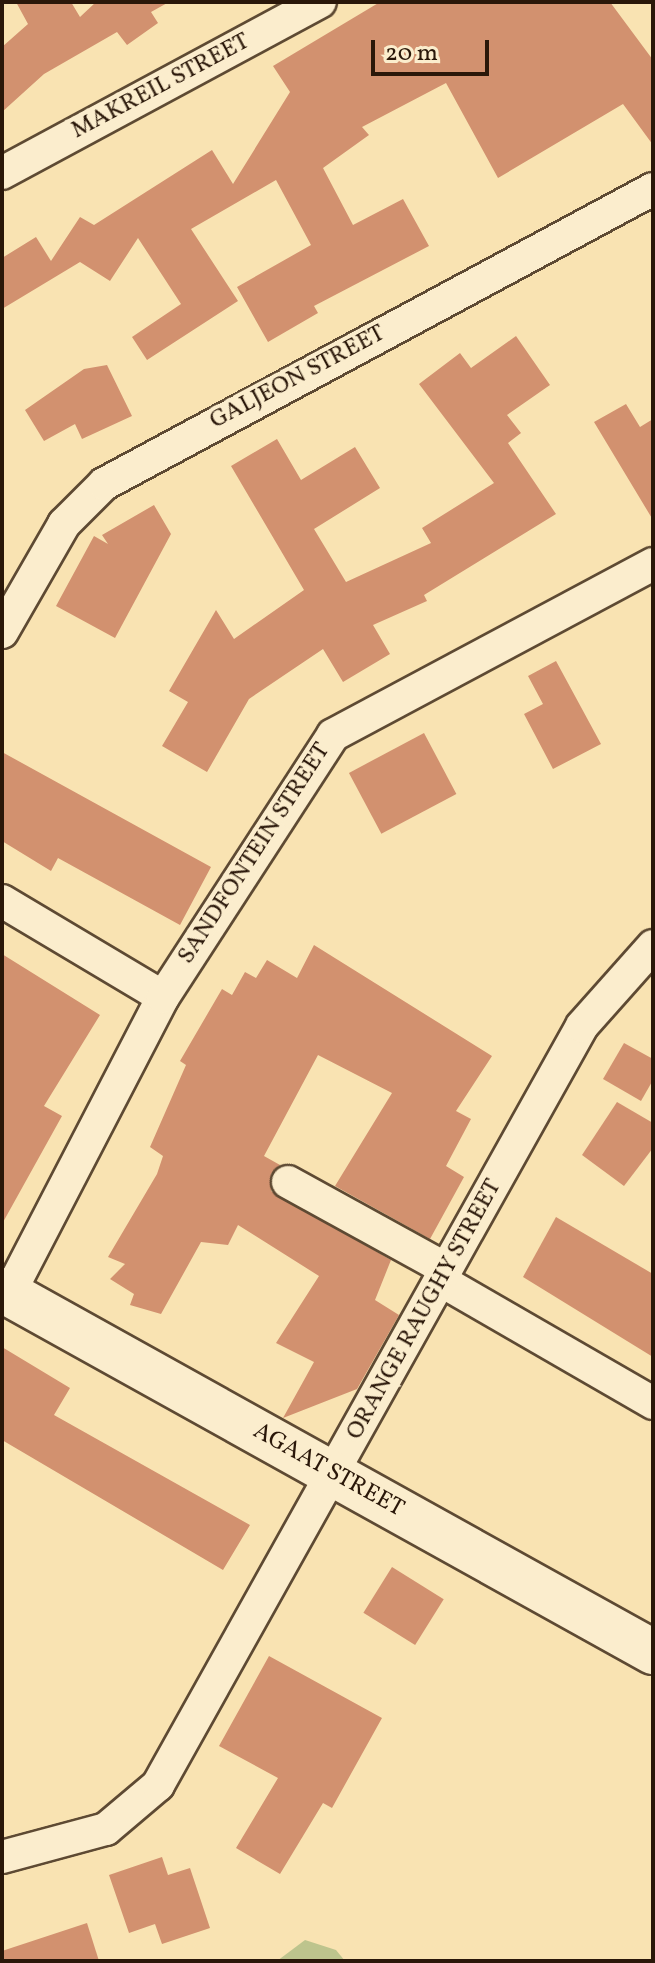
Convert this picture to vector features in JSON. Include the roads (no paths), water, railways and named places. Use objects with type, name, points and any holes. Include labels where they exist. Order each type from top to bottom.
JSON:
[{"type":"street","name":"MAKREIL STREET","points":[[2,173],[320,2]]},
{"type":"street","name":"GALJEON STREET","points":[[2,632],[64,524],[104,484],[653,189]]},
{"type":"street","name":"SANDFONTEIN STREET","points":[[6,1292],[163,997],[333,735],[653,564]]},
{"type":"street","points":[[2,901],[163,997]]},
{"type":"street","name":"ORANGE RAUGHY STREET","points":[[2,1857],[106,1829],[158,1785],[335,1475],[582,1026],[653,946]]},
{"type":"street","points":[[288,1182],[653,1403]]},
{"type":"street","name":"AGAAT STREET","points":[[6,1292],[653,1652]]}]
